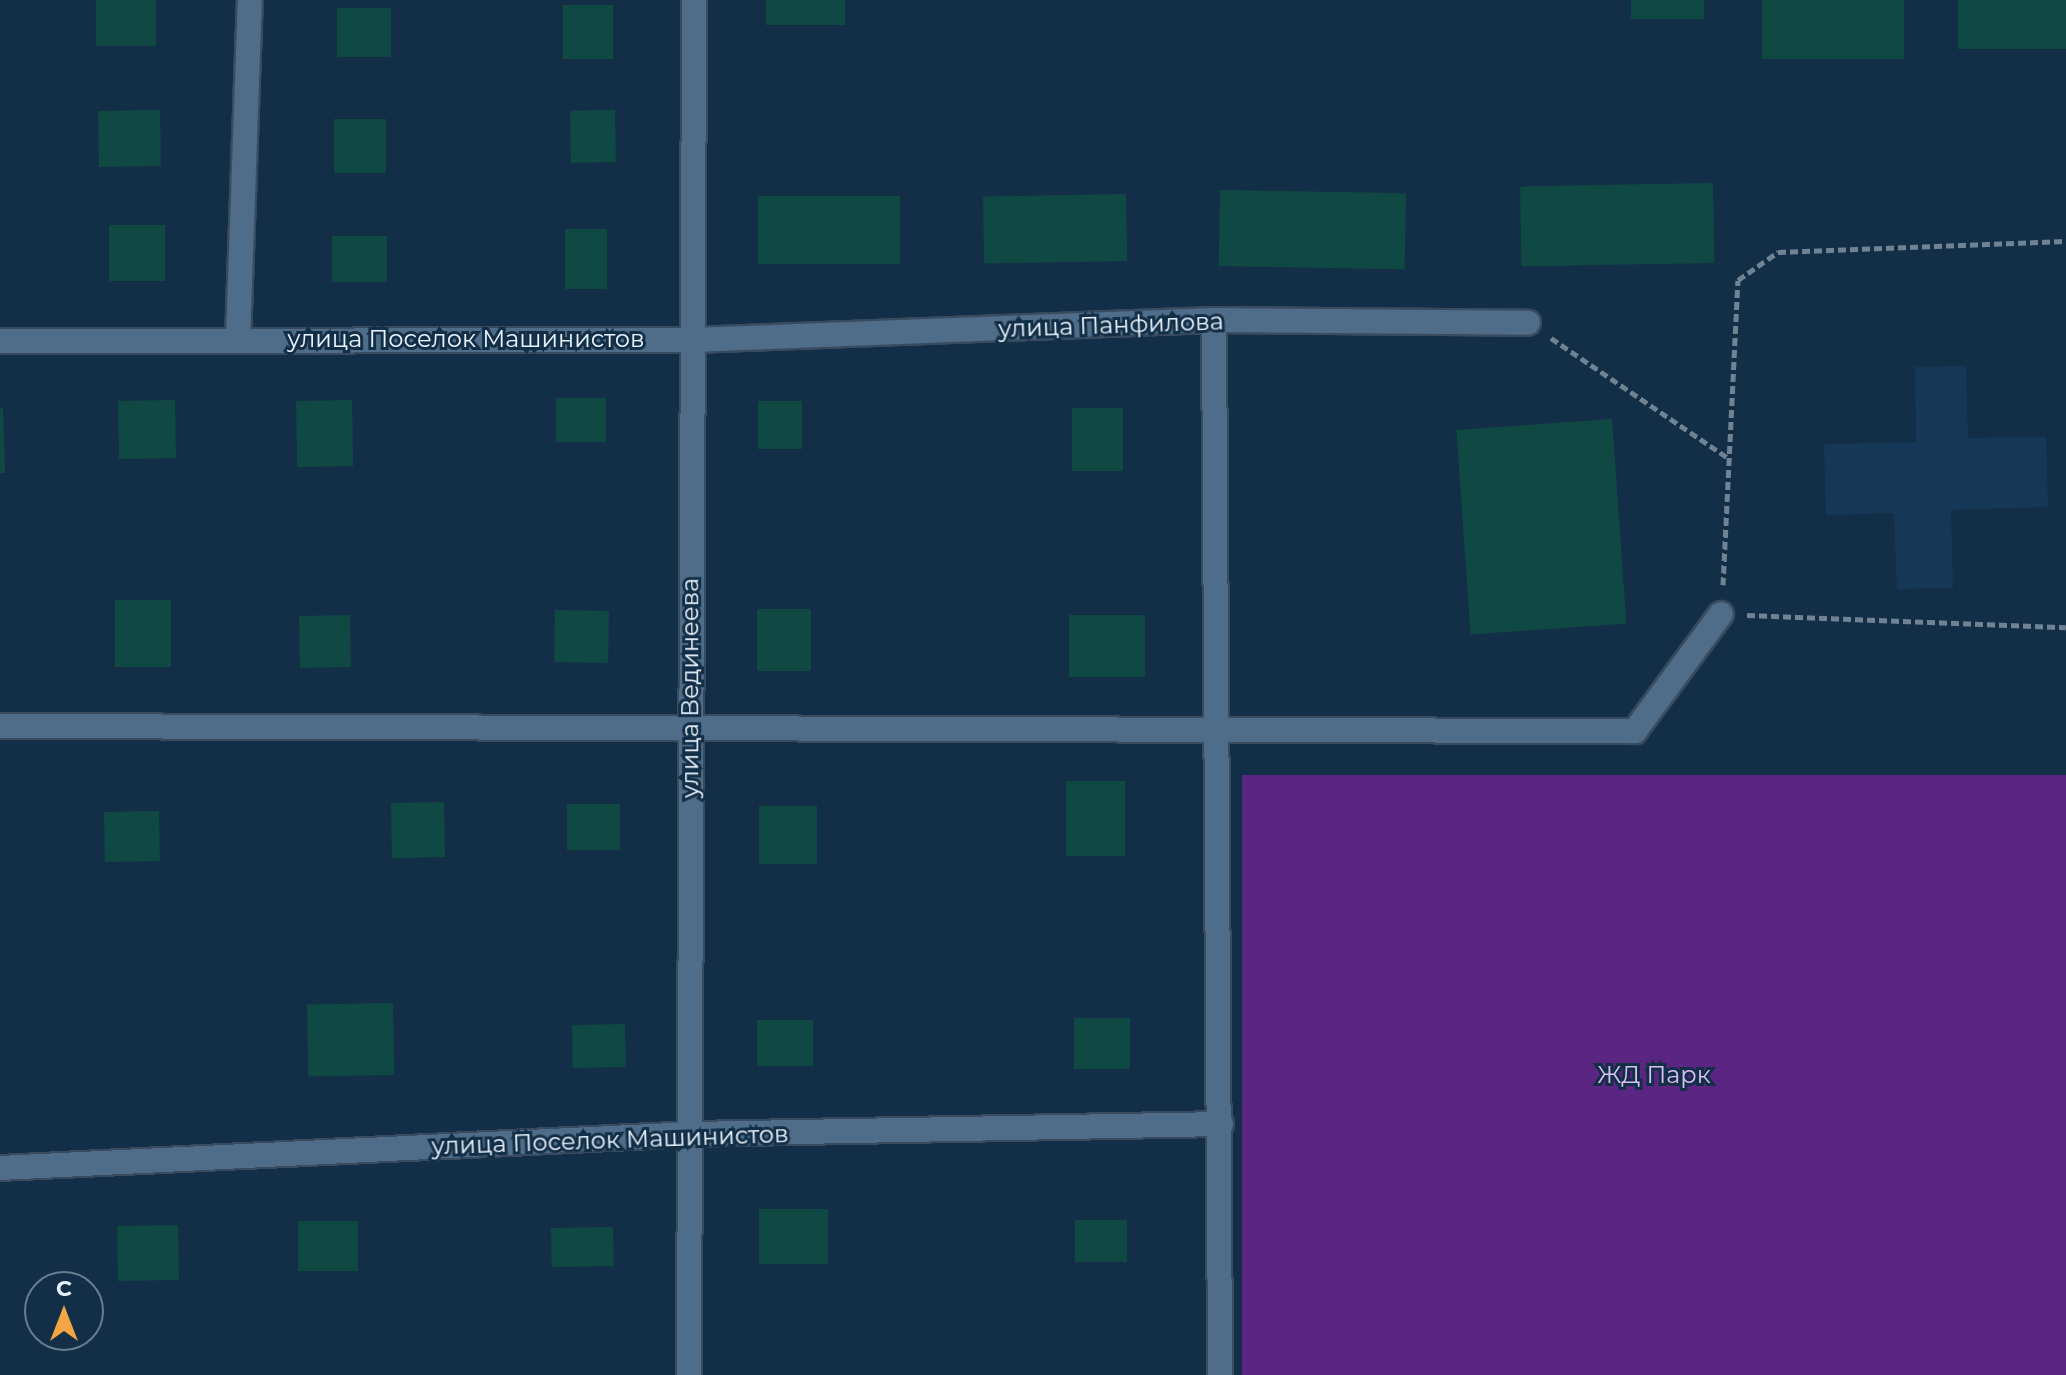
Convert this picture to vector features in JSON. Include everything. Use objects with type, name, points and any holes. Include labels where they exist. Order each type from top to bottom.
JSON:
[{"type":"street","points":[[238,339],[250,0]]},
{"type":"street","name":"улица Вединеева","points":[[689,1375],[694,0]]},
{"type":"street","points":[[1214,320],[1221,1124],[1220,1375]]},
{"type":"street","name":"улица Панфилова","points":[[693,340],[1214,320],[1528,323]]},
{"type":"street","name":"улица Поселок Машинистов","points":[[0,341],[693,340]]},
{"type":"street","points":[[0,726],[689,731],[1635,731],[1721,614]]},
{"type":"street","name":"улица Поселок Машинистов","points":[[0,1168],[692,1134],[1221,1124]]},
{"type":"path","points":[[2066,241],[1778,252],[1738,280],[1721,614],[2066,627]]},
{"type":"path","points":[[1528,323],[1729,458]]},
{"type":"shaded area","points":[[1966,366],[1968,438],[2046,437],[2048,507],[1951,510],[1953,588],[1897,589],[1894,513],[1826,515],[1824,444],[1916,442],[1915,367]]},
{"type":"green space","name":"ЖД Парк","points":[[1242,775],[2066,775],[2066,1375],[1242,1375]]},
{"type":"building","points":[[96,0],[156,0],[156,46],[96,46]]},
{"type":"building","points":[[766,0],[845,0],[845,25],[766,25]]},
{"type":"building","points":[[1631,0],[1704,0],[1704,19],[1631,19]]},
{"type":"building","points":[[1762,0],[1904,0],[1904,59],[1762,59]]},
{"type":"building","points":[[1958,0],[2066,0],[2066,49],[1958,49]]},
{"type":"building","points":[[563,5],[613,5],[613,59],[563,59]]},
{"type":"building","points":[[337,8],[391,8],[391,57],[337,57]]},
{"type":"building","points":[[160,110],[161,166],[99,167],[98,111]]},
{"type":"building","points":[[615,110],[616,162],[571,163],[570,111]]},
{"type":"building","points":[[334,119],[386,119],[386,173],[334,173]]},
{"type":"building","points":[[1713,183],[1714,263],[1521,266],[1520,186]]},
{"type":"building","points":[[1220,190],[1406,193],[1405,269],[1219,266]]},
{"type":"building","points":[[1126,194],[1127,261],[984,263],[983,196]]},
{"type":"building","points":[[758,196],[900,196],[900,264],[758,264]]},
{"type":"building","points":[[109,225],[165,225],[165,281],[109,281]]},
{"type":"building","points":[[565,229],[607,229],[607,289],[565,289]]},
{"type":"building","points":[[332,236],[387,236],[387,282],[332,282]]},
{"type":"building","points":[[556,398],[606,398],[606,442],[556,442]]},
{"type":"building","points":[[175,400],[176,458],[119,459],[118,401]]},
{"type":"building","points":[[352,400],[353,466],[297,467],[296,401]]},
{"type":"building","points":[[758,401],[802,401],[802,449],[758,449]]},
{"type":"building","points":[[3,408],[5,473],[0,473],[0,409]]},
{"type":"building","points":[[1072,408],[1123,408],[1123,471],[1072,471]]},
{"type":"building","points":[[1612,419],[1626,624],[1471,634],[1456,430]]},
{"type":"building","points":[[115,600],[171,600],[171,667],[115,667]]},
{"type":"building","points":[[757,609],[811,609],[811,671],[757,671]]},
{"type":"building","points":[[555,610],[609,611],[608,663],[554,662]]},
{"type":"building","points":[[350,615],[351,667],[300,668],[299,616]]},
{"type":"building","points":[[1069,615],[1145,615],[1145,677],[1069,677]]},
{"type":"building","points":[[1066,781],[1125,781],[1125,856],[1066,856]]},
{"type":"building","points":[[444,802],[445,857],[392,858],[391,803]]},
{"type":"building","points":[[567,804],[620,804],[620,850],[567,850]]},
{"type":"building","points":[[759,806],[817,806],[817,864],[759,864]]},
{"type":"building","points":[[159,811],[160,861],[105,862],[104,812]]},
{"type":"building","points":[[393,1003],[394,1075],[308,1076],[307,1005]]},
{"type":"building","points":[[1074,1018],[1130,1018],[1130,1069],[1074,1069]]},
{"type":"building","points":[[757,1020],[813,1020],[813,1066],[757,1066]]},
{"type":"building","points":[[625,1024],[626,1067],[573,1068],[572,1025]]},
{"type":"building","points":[[759,1209],[828,1209],[828,1264],[759,1264]]},
{"type":"building","points":[[1075,1220],[1127,1220],[1127,1262],[1075,1262]]},
{"type":"building","points":[[298,1221],[358,1221],[358,1271],[298,1271]]},
{"type":"building","points":[[178,1225],[179,1280],[118,1281],[117,1226]]},
{"type":"building","points":[[613,1227],[614,1266],[552,1267],[551,1228]]}]
